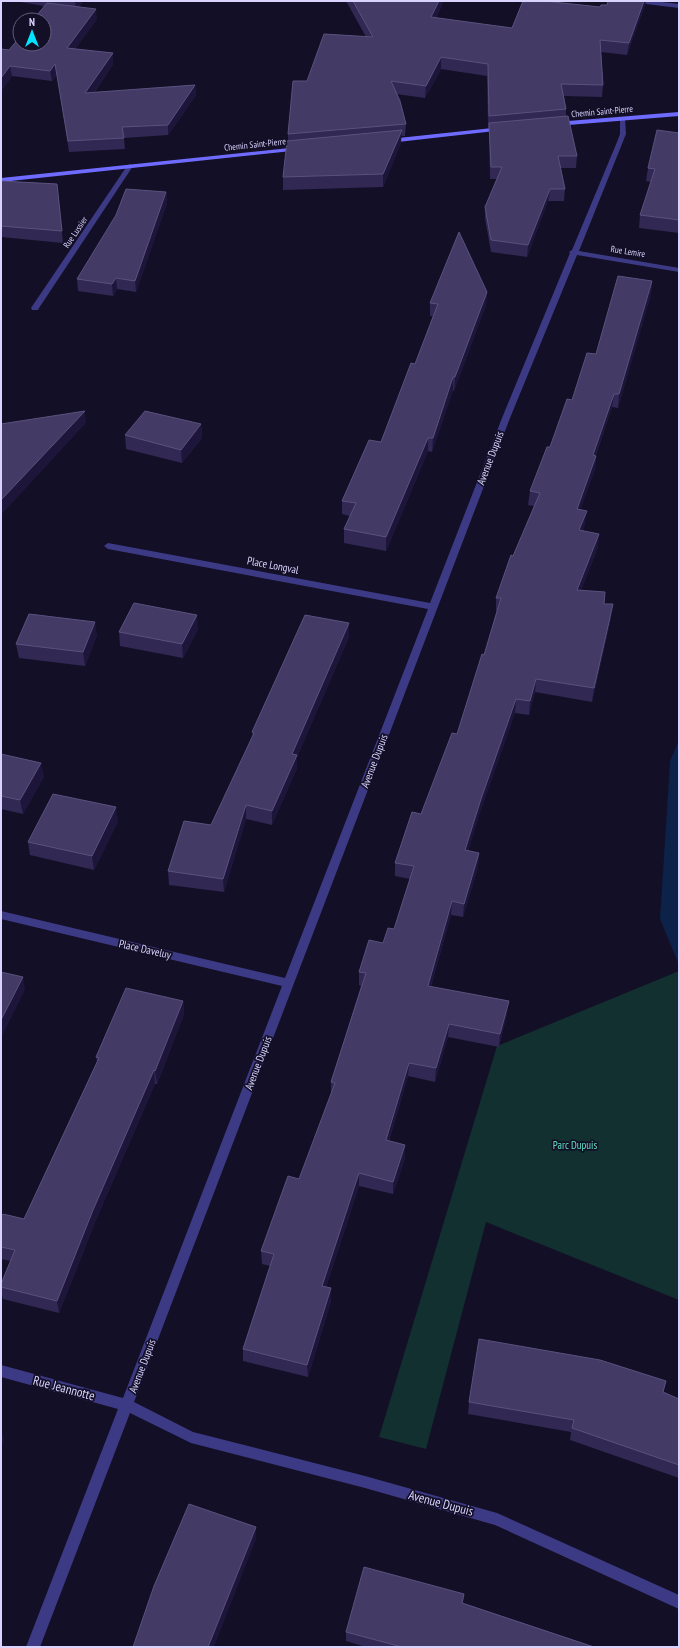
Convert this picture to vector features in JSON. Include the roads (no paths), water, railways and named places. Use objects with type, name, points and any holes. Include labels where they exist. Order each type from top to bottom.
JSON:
[{"type":"street","points":[[638,1],[679,6]]},
{"type":"street","name":"Chemin Saint-Pierre","points":[[551,125],[679,114]]},
{"type":"street","name":"Avenue Dupuis","points":[[33,1647],[506,418],[620,142],[623,134],[622,118]]},
{"type":"street","points":[[377,142],[508,129]]},
{"type":"street","name":"Chemin Saint-Pierre","points":[[1,180],[307,148]]},
{"type":"street","name":"Rue Lussier","points":[[35,308],[130,166]]},
{"type":"street","name":"Rue Lemire","points":[[574,252],[679,270]]},
{"type":"street","name":"Place Longval","points":[[108,546],[433,607]]},
{"type":"street","name":"Place Daveluy","points":[[1,915],[289,983]]},
{"type":"street","name":"Rue Jeannotte","points":[[1,1371],[127,1405]]},
{"type":"street","name":"Avenue Dupuis","points":[[127,1405],[191,1438],[365,1482],[497,1518],[679,1602]]},
{"type":"water","points":[[679,740],[679,965],[660,919],[670,761]]},
{"type":"park label","name":"Parc Dupuis","points":[[575,1145]]}]
